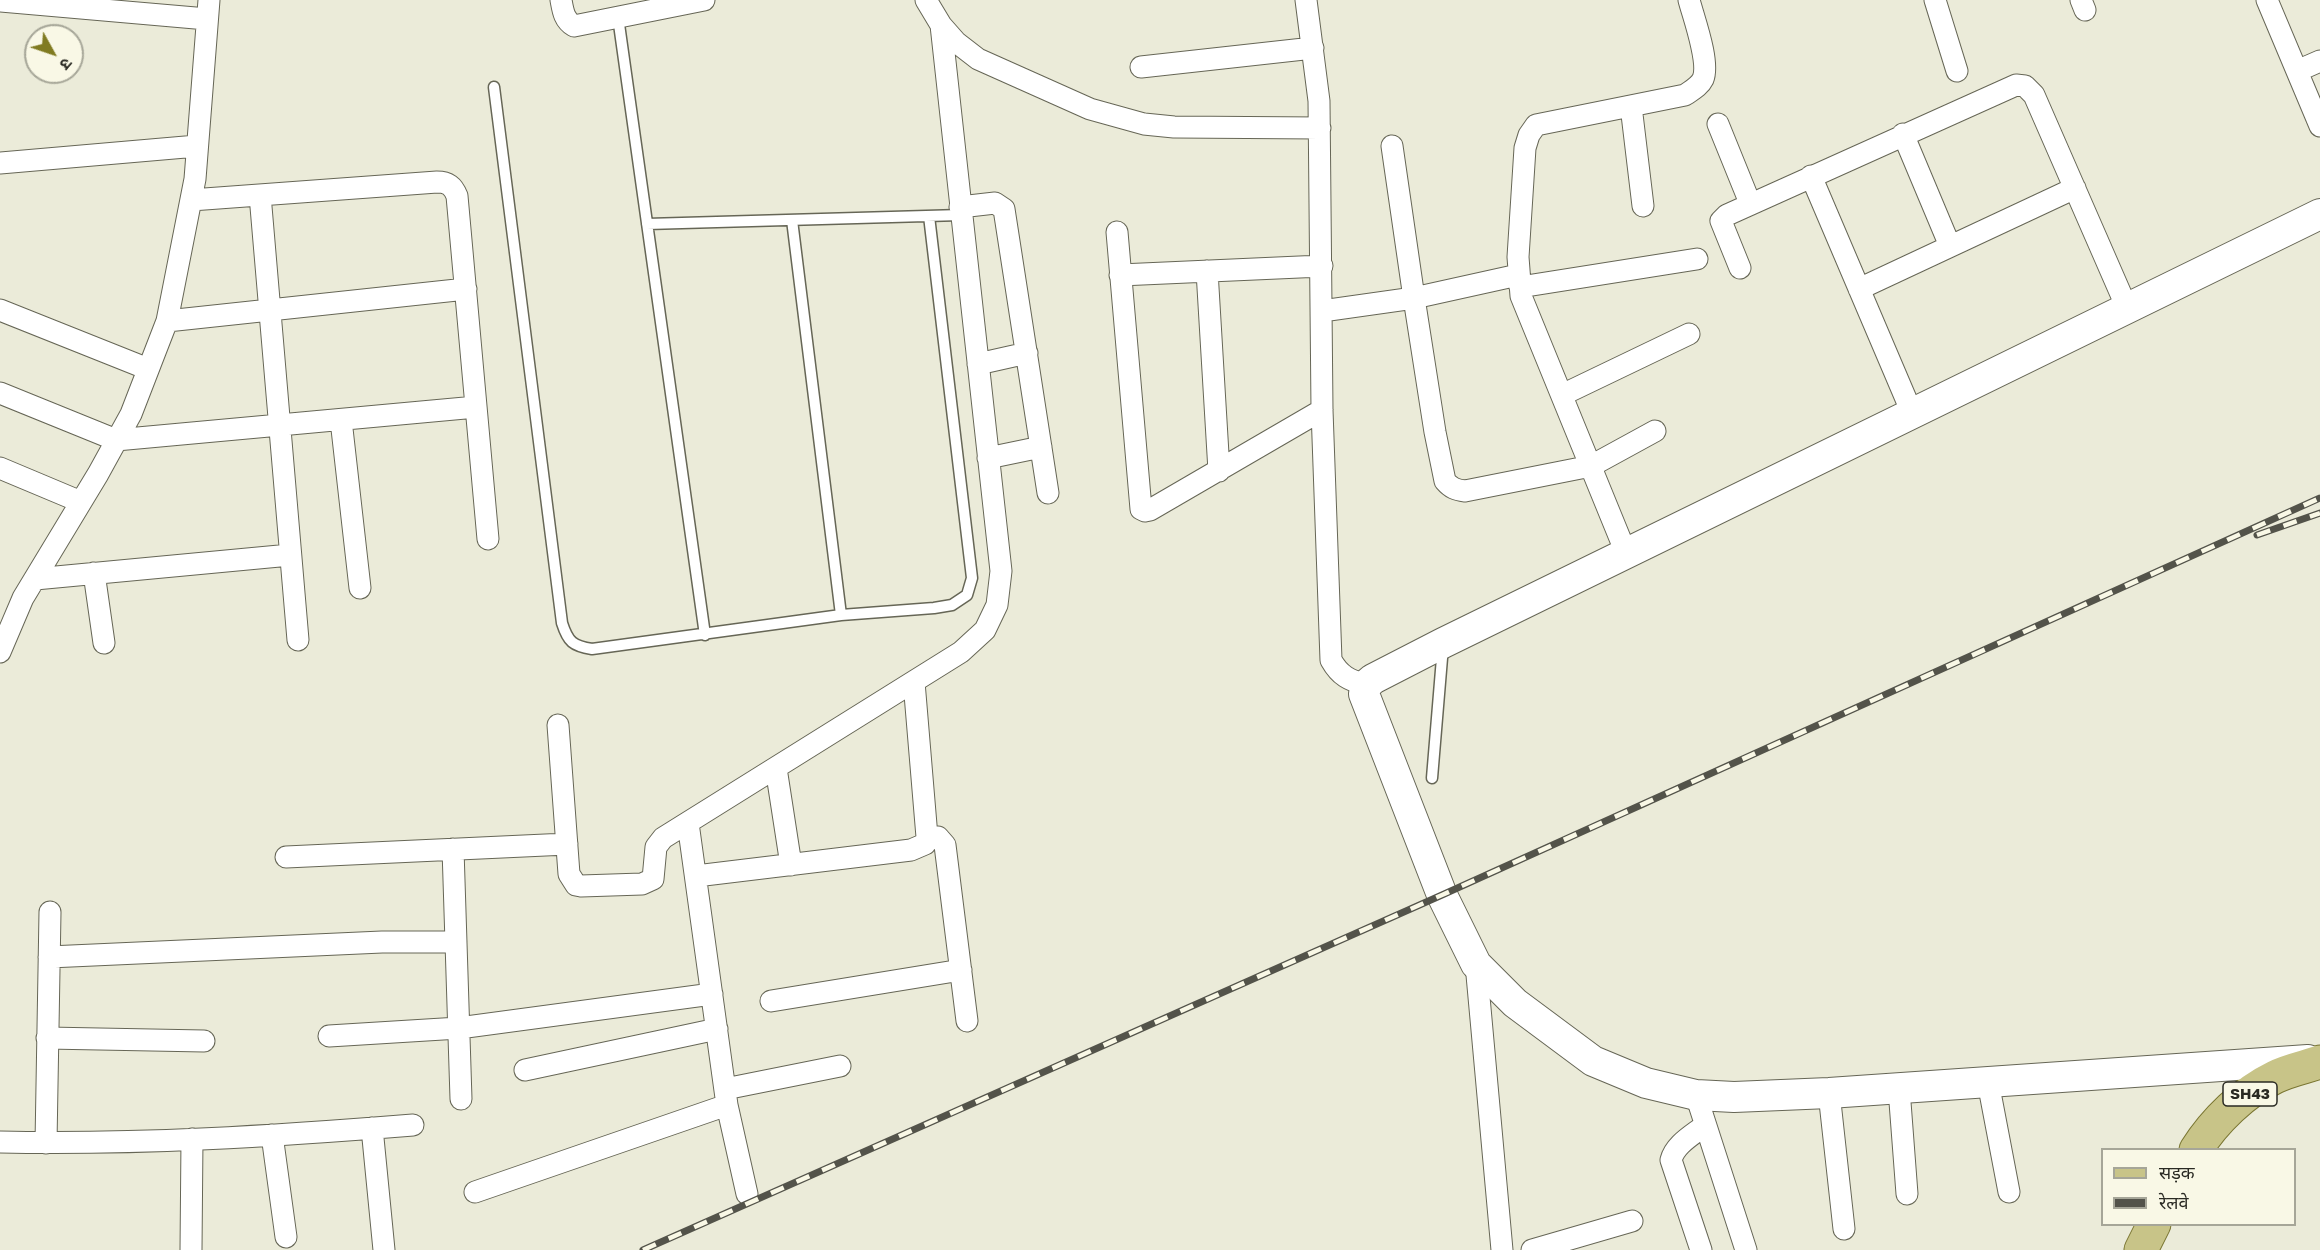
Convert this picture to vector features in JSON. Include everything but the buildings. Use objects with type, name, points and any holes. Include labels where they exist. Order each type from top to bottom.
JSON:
[{"type":"main road","points":[[2320,214],[1443,643],[1372,680],[1366,686],[1364,694],[1442,895],[1476,964],[1515,1003],[1593,1060],[1646,1083],[1696,1095],[1734,1097],[1899,1089],[2320,1060]]},
{"type":"main road","name":"SH43","points":[[2197,1148],[2206,1133],[2238,1102],[2275,1077],[2320,1060]]},
{"type":"main road","points":[[2141,1250],[2153,1226]]},
{"type":"street","points":[[561,0],[564,16],[574,26],[673,3],[704,0]]},
{"type":"street","points":[[926,0],[940,25],[956,42],[978,59],[1090,110],[1118,118],[1174,127],[1320,128]]},
{"type":"street","points":[[1306,0],[1319,101],[1322,410],[1331,660],[1337,672],[1346,679],[1366,686]]},
{"type":"street","points":[[1626,553],[1521,296],[1519,281],[1525,148],[1529,135],[1536,125],[1685,95],[1698,87],[1704,78],[1705,64],[1689,0]]},
{"type":"street","points":[[1935,0],[1958,71]]},
{"type":"street","points":[[2267,0],[2320,126]]},
{"type":"street","points":[[0,1],[208,9],[191,200],[167,321],[131,414],[35,579],[8,611],[0,652]]},
{"type":"street","points":[[558,725],[569,874],[576,885],[581,886],[642,884],[653,879],[656,847],[663,838],[961,652],[985,630],[997,605],[1001,571],[940,25]]},
{"type":"street","points":[[1141,67],[1313,48]]},
{"type":"street","points":[[2297,71],[2320,61]]},
{"type":"street","points":[[1740,268],[1721,221],[1727,215],[2016,85],[2025,86],[2034,95],[2127,308]]},
{"type":"street","points":[[1630,106],[1643,206]]},
{"type":"street","points":[[1718,124],[1750,203]]},
{"type":"street","points":[[1903,134],[1950,246]]},
{"type":"street","points":[[0,163],[197,146]]},
{"type":"street","points":[[1392,146],[1435,432],[1445,481],[1448,485],[1456,490],[1465,491],[1591,466],[1655,430]]},
{"type":"street","points":[[1811,176],[1912,413]]},
{"type":"street","points":[[191,200],[446,182],[453,188],[457,196],[488,538]]},
{"type":"street","points":[[1859,289],[2075,188]]},
{"type":"street","points":[[260,195],[298,640]]},
{"type":"street","points":[[960,211],[995,203],[1004,209],[1048,493]]},
{"type":"street","points":[[1117,232],[1141,509],[1150,510],[1322,410]]},
{"type":"street","points":[[1322,311],[1519,281],[1697,259]]},
{"type":"street","points":[[1120,275],[1322,266]]},
{"type":"street","points":[[1207,271],[1219,471]]},
{"type":"street","points":[[167,321],[466,289]]},
{"type":"street","points":[[0,310],[148,369]]},
{"type":"street","points":[[1562,395],[1689,334]]},
{"type":"street","points":[[978,364],[1027,353]]},
{"type":"street","points":[[0,393],[116,440],[476,407]]},
{"type":"street","points":[[341,420],[360,588]]},
{"type":"street","points":[[988,458],[1041,447]]},
{"type":"street","points":[[0,468],[81,502]]},
{"type":"street","points":[[35,579],[290,555]]},
{"type":"street","points":[[94,573],[104,643]]},
{"type":"street","points":[[696,876],[911,850],[925,844],[927,837],[914,682]]},
{"type":"street","points":[[776,768],[791,865]]},
{"type":"street","points":[[688,823],[726,1097],[747,1194]]},
{"type":"street","points":[[927,837],[938,837],[945,845],[967,1021]]},
{"type":"street","points":[[286,857],[567,844]]},
{"type":"street","points":[[453,849],[462,1099]]},
{"type":"street","points":[[46,1143],[50,912]]},
{"type":"street","points":[[49,957],[382,942],[456,942]]},
{"type":"street","points":[[1476,964],[1502,1250]]},
{"type":"street","points":[[771,1001],[960,970]]},
{"type":"street","points":[[329,1036],[459,1028],[712,994]]},
{"type":"street","points":[[525,1070],[717,1029]]},
{"type":"street","points":[[47,1038],[204,1041]]},
{"type":"street","points":[[475,1192],[726,1097],[840,1066]]},
{"type":"street","points":[[1988,1082],[2009,1192]]},
{"type":"street","points":[[1899,1089],[1907,1194]]},
{"type":"street","points":[[1830,1093],[1844,1229]]},
{"type":"street","points":[[1696,1095],[1746,1250]]},
{"type":"street","points":[[0,1142],[97,1144],[413,1125]]},
{"type":"street","points":[[1701,1250],[1671,1160],[1672,1153],[1679,1145],[1705,1125]]},
{"type":"street","points":[[372,1128],[384,1250]]},
{"type":"street","points":[[272,1135],[286,1237]]},
{"type":"street","points":[[191,1250],[192,1139]]},
{"type":"street","points":[[1532,1250],[1632,1221]]},
{"type":"lane","points":[[618,17],[705,635]]},
{"type":"lane","points":[[494,87],[562,623],[567,636],[576,646],[592,649],[841,615],[952,605],[967,595],[972,578],[929,216]]},
{"type":"lane","points":[[647,224],[929,216],[960,211]]},
{"type":"lane","points":[[792,220],[841,615]]},
{"type":"lane","points":[[1432,778],[1443,643]]},
{"type":"railway","points":[[643,1250],[1442,895],[2320,498]]},
{"type":"railway","points":[[2257,535],[2320,513]]}]
